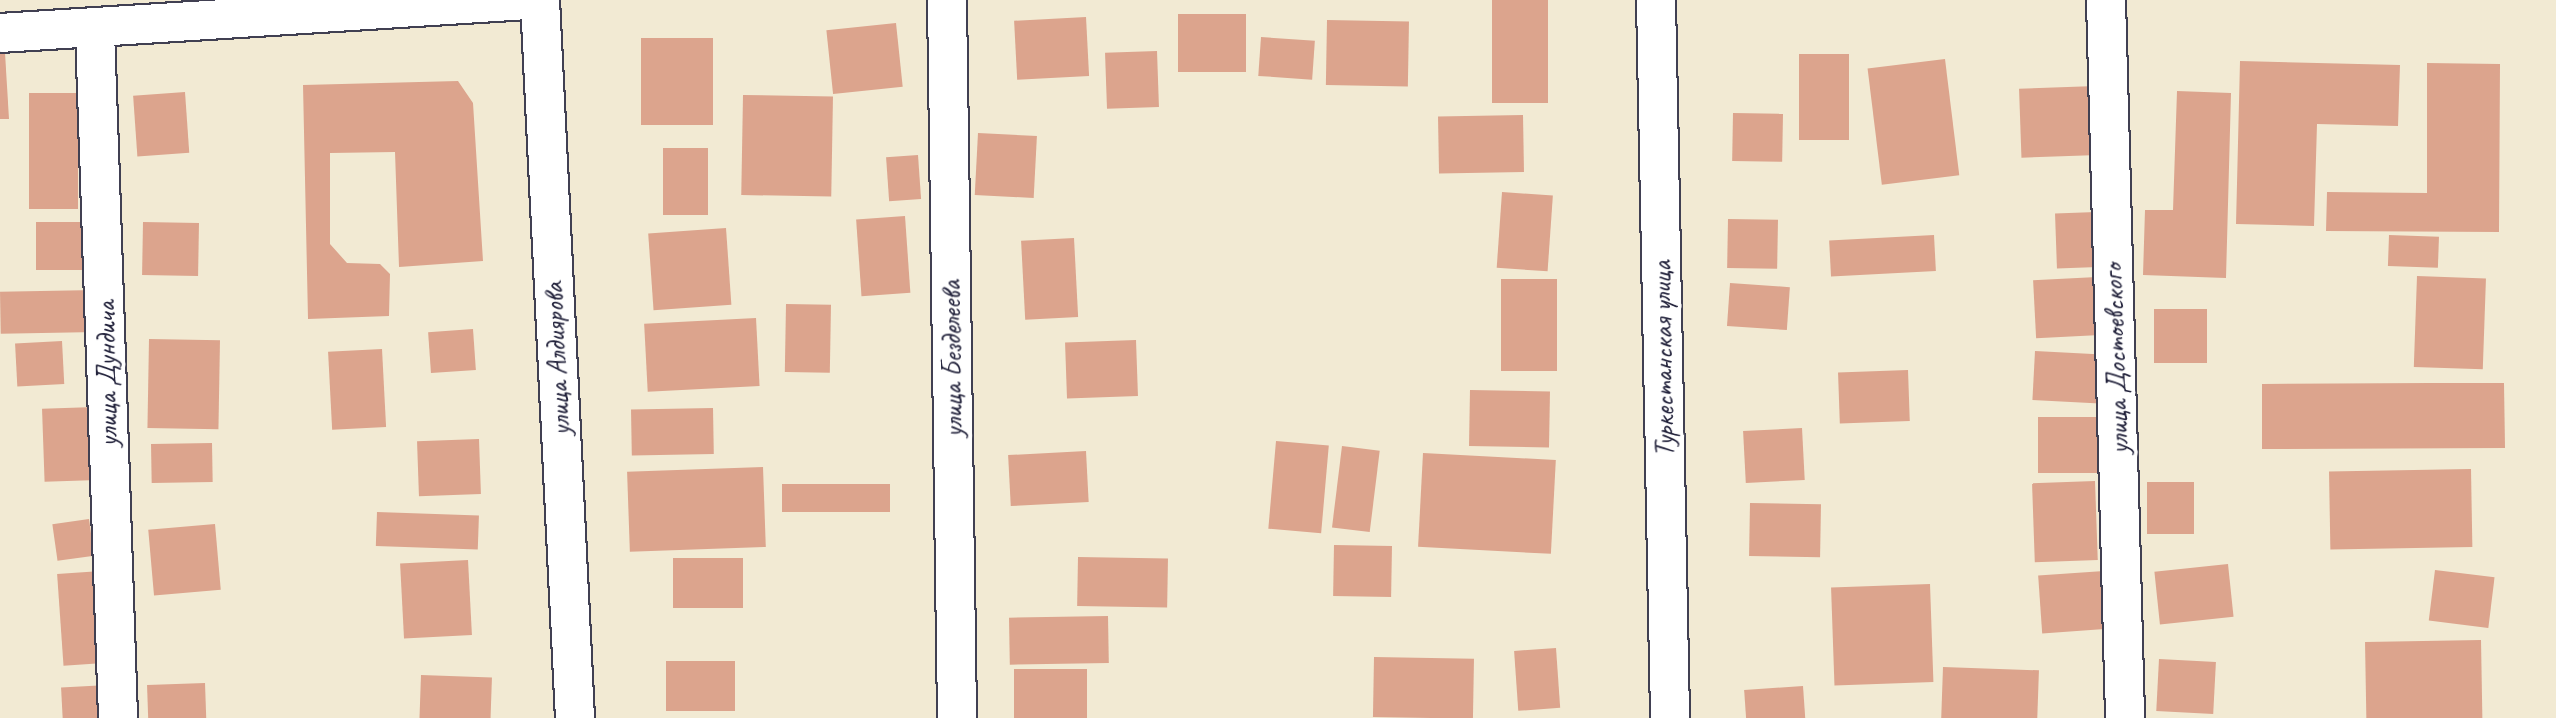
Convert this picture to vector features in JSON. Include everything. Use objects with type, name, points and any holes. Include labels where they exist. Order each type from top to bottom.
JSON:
[{"type":"street","points":[[0,33],[95,31],[528,0]]},
{"type":"street","name":"улица Алдиярова","points":[[540,0],[575,718]]},
{"type":"street","name":"улица Безделеева","points":[[947,0],[957,718]]},
{"type":"street","name":"Туркестанская улица","points":[[1656,0],[1670,718]]},
{"type":"street","name":"улица Достоевского","points":[[2106,0],[2125,718]]},
{"type":"street","name":"улица Дундича","points":[[95,31],[118,718]]},
{"type":"building","points":[[1492,0],[1548,0],[1548,103],[1492,103]]},
{"type":"building","points":[[1178,14],[1246,14],[1246,72],[1178,72]]},
{"type":"building","points":[[1086,17],[1089,76],[1017,80],[1014,21]]},
{"type":"building","points":[[1327,20],[1409,21],[1408,86],[1326,85]]},
{"type":"building","points":[[896,23],[903,87],[833,94],[826,30]]},
{"type":"building","points":[[1261,37],[1315,41],[1312,80],[1258,76]]},
{"type":"building","points":[[641,38],[713,38],[713,125],[641,125]]},
{"type":"building","points":[[1157,51],[1159,107],[1107,109],[1105,53]]},
{"type":"building","points":[[5,53],[9,119],[0,119],[0,54]]},
{"type":"building","points":[[1799,54],[1849,54],[1849,140],[1799,140]]},
{"type":"building","points":[[1945,59],[1959,175],[1882,185],[1868,69]]},
{"type":"building","points":[[2240,61],[2400,65],[2398,126],[2317,124],[2314,226],[2236,224]]},
{"type":"building","points":[[2427,63],[2500,64],[2499,232],[2326,231],[2327,192],[2427,193]]},
{"type":"building","points":[[458,81],[473,103],[483,261],[399,267],[395,152],[330,153],[330,244],[347,263],[380,264],[390,274],[389,316],[308,319],[303,85]]},
{"type":"building","points":[[2096,86],[2098,155],[2021,158],[2019,89]]},
{"type":"building","points":[[2177,91],[2231,93],[2226,278],[2143,275],[2145,210],[2173,210]]},
{"type":"building","points":[[185,92],[189,153],[137,156],[133,96]]},
{"type":"building","points":[[29,93],[78,93],[78,209],[29,209]]},
{"type":"building","points":[[743,95],[833,97],[831,197],[741,195]]},
{"type":"building","points":[[1733,113],[1783,114],[1782,162],[1732,161]]},
{"type":"building","points":[[1523,115],[1524,172],[1439,173],[1438,116]]},
{"type":"building","points":[[978,133],[1037,136],[1034,198],[975,195]]},
{"type":"building","points":[[663,148],[708,148],[708,215],[663,215]]},
{"type":"building","points":[[918,155],[921,199],[889,201],[886,157]]},
{"type":"building","points":[[1502,192],[1553,196],[1548,271],[1497,268]]},
{"type":"building","points":[[2096,212],[2098,267],[2057,268],[2055,213]]},
{"type":"building","points":[[905,216],[910,293],[861,296],[856,219]]},
{"type":"building","points":[[1728,219],[1778,220],[1777,269],[1727,268]]},
{"type":"building","points":[[36,222],[88,222],[88,270],[36,270]]},
{"type":"building","points":[[143,222],[199,223],[198,276],[142,275]]},
{"type":"building","points":[[726,228],[731,305],[654,310],[648,233]]},
{"type":"building","points":[[1934,235],[1936,271],[1831,276],[1829,240]]},
{"type":"building","points":[[2389,235],[2439,237],[2438,268],[2388,266]]},
{"type":"building","points":[[1074,238],[1078,317],[1025,320],[1021,241]]},
{"type":"building","points":[[2417,276],[2486,278],[2483,369],[2414,367]]},
{"type":"building","points":[[2097,277],[2100,335],[2036,338],[2033,280]]},
{"type":"building","points":[[1501,279],[1557,279],[1557,371],[1501,371]]},
{"type":"building","points":[[1730,283],[1790,287],[1787,330],[1727,326]]},
{"type":"building","points":[[96,290],[97,332],[1,334],[0,292]]},
{"type":"building","points":[[786,304],[831,305],[830,373],[785,372]]},
{"type":"building","points":[[2154,309],[2207,309],[2207,363],[2154,363]]},
{"type":"building","points":[[756,318],[760,386],[648,392],[644,324]]},
{"type":"building","points":[[473,329],[476,370],[431,373],[428,332]]},
{"type":"building","points":[[149,339],[220,340],[218,429],[147,428]]},
{"type":"building","points":[[1136,340],[1138,396],[1067,398],[1065,342]]},
{"type":"building","points":[[62,341],[64,384],[17,386],[15,343]]},
{"type":"building","points":[[382,349],[386,427],[332,430],[328,352]]},
{"type":"building","points":[[2035,351],[2107,355],[2104,404],[2032,400]]},
{"type":"building","points":[[1908,370],[1910,421],[1840,423],[1838,372]]},
{"type":"building","points":[[2504,383],[2505,448],[2262,449],[2262,384]]},
{"type":"building","points":[[1470,390],[1550,391],[1549,447],[1469,446]]},
{"type":"building","points":[[95,407],[98,480],[45,482],[42,409]]},
{"type":"building","points":[[713,408],[714,454],[632,455],[631,409]]},
{"type":"building","points":[[2038,417],[2097,417],[2097,473],[2038,473]]},
{"type":"building","points":[[1802,428],[1805,480],[1746,483],[1743,431]]},
{"type":"building","points":[[479,439],[481,494],[419,496],[417,441]]},
{"type":"building","points":[[1276,441],[1329,446],[1321,533],[1268,529]]},
{"type":"building","points":[[212,443],[213,482],[152,483],[151,444]]},
{"type":"building","points":[[1342,446],[1380,451],[1370,532],[1332,527]]},
{"type":"building","points":[[1086,451],[1089,502],[1011,506],[1008,455]]},
{"type":"building","points":[[1423,453],[1556,460],[1551,554],[1418,547]]},
{"type":"building","points":[[763,467],[766,547],[630,552],[627,472]]},
{"type":"building","points":[[2471,469],[2472,547],[2330,549],[2329,471]]},
{"type":"building","points":[[2095,481],[2098,560],[2035,562],[2032,483]]},
{"type":"building","points":[[2147,482],[2194,482],[2194,534],[2147,534]]},
{"type":"building","points":[[782,484],[890,484],[890,512],[782,512]]},
{"type":"building","points":[[1750,503],[1821,504],[1820,557],[1749,556]]},
{"type":"building","points":[[377,512],[479,516],[478,550],[376,546]]},
{"type":"building","points":[[89,519],[94,556],[58,561],[52,524]]},
{"type":"building","points":[[215,524],[221,590],[154,596],[148,530]]},
{"type":"building","points":[[1334,545],[1392,546],[1391,597],[1333,596]]},
{"type":"building","points":[[1078,557],[1168,559],[1167,608],[1077,606]]},
{"type":"building","points":[[673,558],[743,558],[743,608],[673,608]]},
{"type":"building","points":[[468,560],[472,635],[404,638],[400,564]]},
{"type":"building","points":[[2228,564],[2234,617],[2160,624],[2154,572]]},
{"type":"building","points":[[2435,570],[2495,577],[2488,628],[2429,621]]},
{"type":"building","points":[[101,571],[107,663],[64,666],[57,574]]},
{"type":"building","points":[[2104,571],[2108,629],[2042,633],[2038,576]]},
{"type":"building","points":[[1930,584],[1933,682],[1834,685],[1831,587]]},
{"type":"building","points":[[1108,616],[1109,663],[1010,665],[1009,618]]},
{"type":"building","points":[[2481,640],[2482,718],[2366,718],[2365,642]]},
{"type":"building","points":[[1556,648],[1560,708],[1518,711],[1514,651]]},
{"type":"building","points":[[1374,657],[1474,659],[1473,718],[1373,717]]},
{"type":"building","points":[[2159,659],[2216,662],[2213,714],[2156,711]]},
{"type":"building","points":[[666,661],[735,661],[735,711],[666,711]]},
{"type":"building","points":[[1943,667],[2039,670],[2037,718],[1941,718]]},
{"type":"building","points":[[1014,669],[1087,669],[1087,718],[1014,718]]},
{"type":"building","points":[[421,675],[492,677],[491,718],[419,718]]},
{"type":"building","points":[[205,683],[206,718],[148,718],[147,685]]},
{"type":"building","points":[[108,685],[110,718],[63,718],[61,687]]},
{"type":"building","points":[[1803,686],[1805,718],[1746,718],[1744,690]]}]
